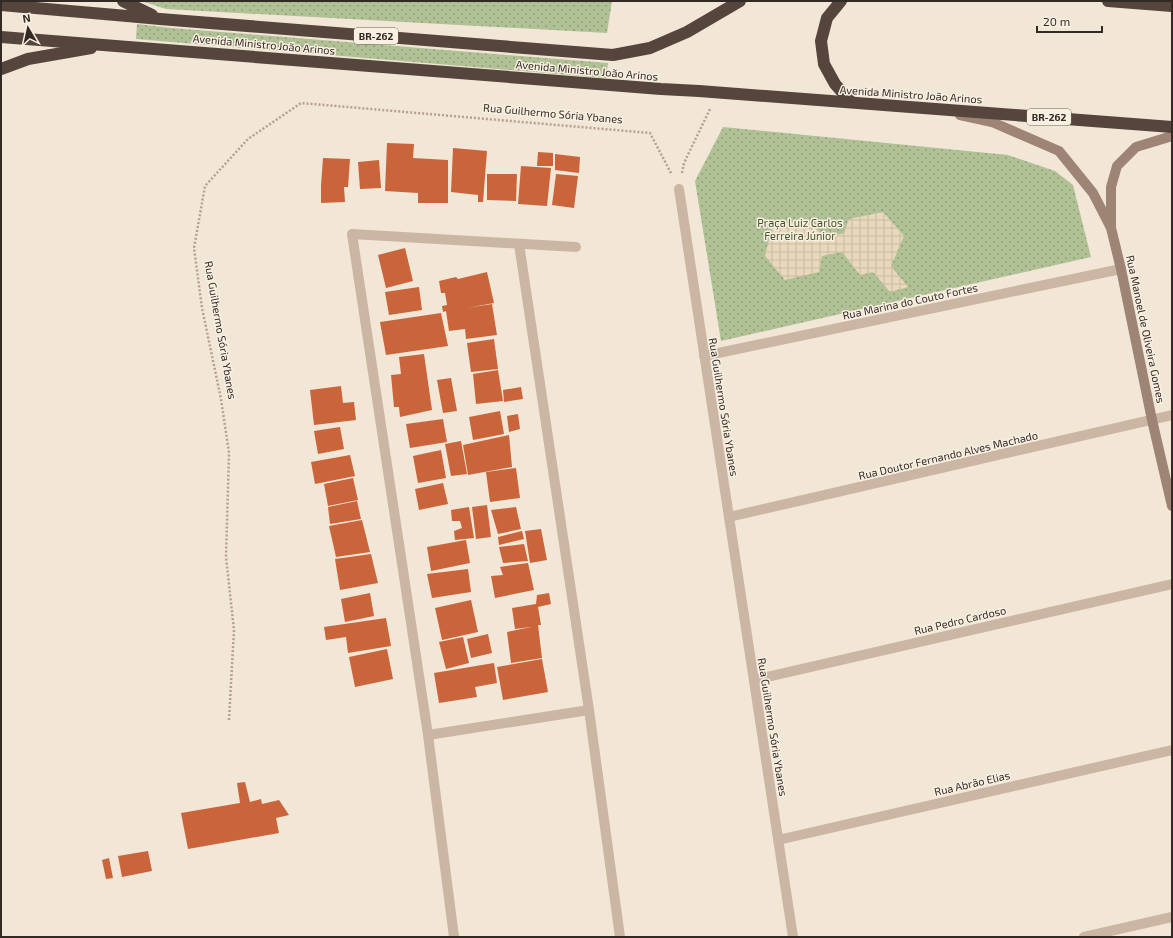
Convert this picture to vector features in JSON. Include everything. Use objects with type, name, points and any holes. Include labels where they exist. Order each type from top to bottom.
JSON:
[{"type":"highway","name":"BR-262","points":[[123,1],[160,19]]},
{"type":"highway","name":"Avenida Ministro João Arinos","points":[[1,5],[613,55],[650,48],[687,32],[740,1]]},
{"type":"highway","points":[[841,1],[827,18],[821,41],[824,64],[835,84],[851,102]]},
{"type":"highway","points":[[1108,1],[1172,6]]},
{"type":"highway","name":"Avenida Ministro João Arinos","points":[[1,37],[1172,127]]},
{"type":"highway","name":"BR-262","points":[[1,70],[28,59],[110,45]]},
{"type":"street","name":"Rua Manoel de Oliveira Gomes","points":[[926,108],[992,122],[1059,151],[1093,193],[1111,228],[1172,506]]},
{"type":"street","name":"Rua Manoel de Oliveira Gomes","points":[[1111,228],[1111,187],[1117,166],[1136,147],[1172,136]]},
{"type":"street","name":"Rua Guilhermo Sória Ybanes","points":[[679,189],[793,937]]},
{"type":"street","points":[[454,937],[428,735],[352,234],[576,248]]},
{"type":"street","points":[[518,244],[589,710],[620,937]]},
{"type":"street","name":"Rua Marina do Couto Fortes","points":[[704,356],[1121,269]]},
{"type":"street","name":"Rua Doutor Fernando Alves Machado","points":[[729,517],[1172,415]]},
{"type":"street","name":"Rua Pedro Cardoso","points":[[754,680],[1172,584]]},
{"type":"street","points":[[428,735],[589,710]]},
{"type":"street","name":"Rua Abrão Elias","points":[[778,840],[1172,750]]},
{"type":"street","points":[[1084,937],[1172,917]]},
{"type":"path","points":[[679,189],[684,163],[718,92]]},
{"type":"path","name":"Rua Guilhermo Sória Ybanes","points":[[229,720],[234,630],[226,557],[229,453],[221,399],[202,308],[194,248],[205,186],[248,139],[301,103],[650,133],[679,189]]},
{"type":"green space","points":[[141,1],[612,1],[607,33],[166,9]]},
{"type":"green space","points":[[137,24],[608,63],[606,78],[136,39]]},
{"type":"green space","name":"Praça Luiz Carlos Ferreira Júnior","points":[[723,127],[1008,155],[1055,171],[1073,185],[1091,257],[721,341],[695,181]]},
{"type":"shaded area","points":[[883,212],[904,236],[891,266],[908,287],[890,292],[873,272],[860,275],[842,252],[822,256],[819,272],[785,280],[765,256],[772,227],[805,219],[826,238],[844,233],[849,219]]},
{"type":"building","points":[[387,143],[414,144],[413,158],[448,160],[448,203],[418,203],[418,193],[385,191]]},
{"type":"building","points":[[453,148],[487,151],[483,202],[478,202],[478,195],[451,192]]},
{"type":"building","points":[[538,152],[553,153],[553,166],[537,166]]},
{"type":"building","points":[[555,154],[580,157],[579,173],[555,170]]},
{"type":"building","points":[[323,158],[350,159],[348,187],[344,187],[345,202],[321,203]]},
{"type":"building","points":[[379,160],[381,188],[360,189],[358,162]]},
{"type":"building","points":[[521,166],[551,168],[547,206],[518,204]]},
{"type":"building","points":[[487,174],[517,174],[516,201],[487,200]]},
{"type":"building","points":[[556,174],[578,176],[574,208],[552,205]]},
{"type":"building","points":[[405,248],[413,281],[386,288],[378,255]]},
{"type":"building","points":[[487,272],[494,303],[467,308],[492,304],[497,335],[466,339],[465,329],[449,331],[446,311],[443,312],[442,306],[447,305],[445,293],[441,293],[439,281],[456,277],[458,279]]},
{"type":"building","points":[[419,287],[422,310],[389,315],[385,292]]},
{"type":"building","points":[[441,313],[448,346],[386,355],[380,322]]},
{"type":"building","points":[[494,339],[498,369],[471,372],[467,343]]},
{"type":"building","points":[[424,354],[432,410],[400,417],[399,407],[394,407],[391,375],[401,374],[399,357]]},
{"type":"building","points":[[498,370],[503,401],[476,404],[473,374]]},
{"type":"building","points":[[451,378],[457,411],[443,413],[437,380]]},
{"type":"building","points":[[341,386],[343,403],[354,402],[356,420],[314,425],[310,390]]},
{"type":"building","points":[[521,387],[523,399],[504,402],[503,390]]},
{"type":"building","points":[[500,411],[504,434],[473,440],[469,417]]},
{"type":"building","points":[[518,414],[520,429],[509,432],[507,416]]},
{"type":"building","points":[[443,419],[447,442],[410,448],[406,424]]},
{"type":"building","points":[[340,427],[344,449],[318,454],[314,431]]},
{"type":"building","points":[[509,435],[512,467],[468,475],[463,445]]},
{"type":"building","points":[[461,441],[467,474],[451,476],[445,444]]},
{"type":"building","points":[[441,450],[446,478],[418,483],[413,456]]},
{"type":"building","points":[[350,455],[355,476],[315,484],[311,462]]},
{"type":"building","points":[[516,468],[520,498],[490,502],[486,472]]},
{"type":"building","points":[[353,478],[358,500],[328,506],[324,484]]},
{"type":"building","points":[[443,483],[448,504],[419,510],[415,489]]},
{"type":"building","points":[[357,501],[361,519],[330,524],[328,507]]},
{"type":"building","points":[[487,505],[491,537],[476,539],[472,507]]},
{"type":"building","points":[[469,507],[474,538],[455,540],[454,531],[462,528],[460,521],[452,521],[451,510]]},
{"type":"building","points":[[516,507],[521,529],[498,534],[491,510]]},
{"type":"building","points":[[362,520],[370,552],[336,557],[329,526]]},
{"type":"building","points":[[541,529],[547,560],[530,563],[525,531]]},
{"type":"building","points":[[522,531],[524,539],[499,545],[498,537]]},
{"type":"building","points":[[466,540],[470,563],[431,571],[427,547]]},
{"type":"building","points":[[524,544],[528,561],[503,563],[499,547]]},
{"type":"building","points":[[371,554],[378,583],[340,590],[335,559]]},
{"type":"building","points":[[528,563],[534,590],[495,598],[491,576],[503,575],[500,567]]},
{"type":"building","points":[[468,569],[471,592],[432,598],[427,574]]},
{"type":"building","points":[[370,593],[374,616],[345,622],[341,599]]},
{"type":"building","points":[[549,593],[551,604],[538,607],[541,625],[538,625],[542,658],[511,663],[507,632],[531,627],[515,629],[512,608],[536,604],[537,595]]},
{"type":"building","points":[[471,600],[478,632],[442,640],[435,608]]},
{"type":"building","points":[[386,618],[391,646],[348,653],[346,637],[326,640],[324,627]]},
{"type":"building","points":[[488,634],[492,653],[471,658],[467,639]]},
{"type":"building","points":[[463,637],[469,663],[446,669],[439,642]]},
{"type":"building","points":[[387,649],[393,679],[355,687],[349,657]]},
{"type":"building","points":[[542,659],[548,692],[503,700],[497,667]]},
{"type":"building","points":[[494,663],[497,683],[475,687],[477,697],[439,703],[434,673]]},
{"type":"building","points":[[245,782],[250,802],[261,799],[262,804],[279,800],[289,815],[276,818],[279,833],[188,849],[181,813],[240,803],[237,783]]},
{"type":"building","points":[[148,851],[152,871],[122,877],[118,856]]},
{"type":"building","points":[[109,858],[113,878],[106,879],[102,860]]}]
